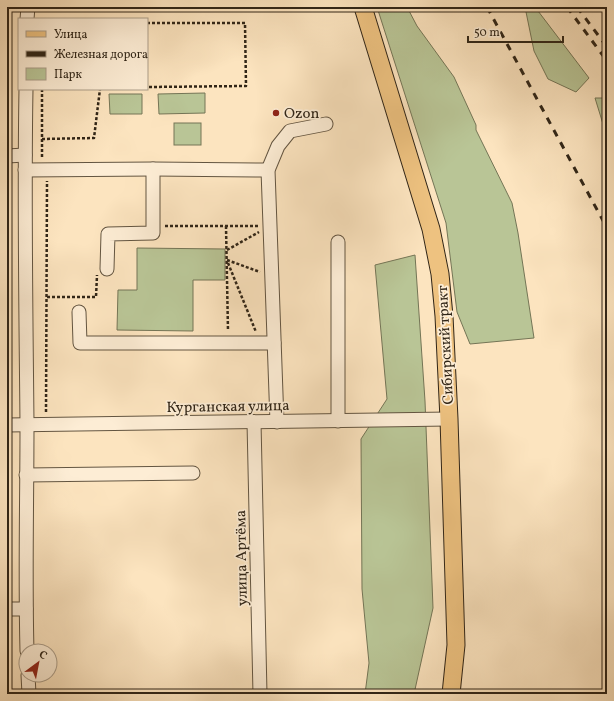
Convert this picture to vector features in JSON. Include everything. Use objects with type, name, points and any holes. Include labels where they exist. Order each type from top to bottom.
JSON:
[{"type":"main road","name":"Сибирский тракт","points":[[363,7],[431,229],[440,274],[444,316],[449,419],[456,645],[451,694]]},
{"type":"street","points":[[27,18],[28,7]]},
{"type":"street","points":[[26,90],[27,643]]},
{"type":"street","points":[[277,422],[268,170],[278,146],[290,131],[326,124]]},
{"type":"street","points":[[7,156],[25,155]]},
{"type":"street","points":[[102,271],[108,234],[153,233],[153,169]]},
{"type":"street","points":[[25,170],[268,170]]},
{"type":"street","points":[[338,242],[338,421]]},
{"type":"street","points":[[79,312],[80,343],[274,343]]},
{"type":"street","name":"Курганская улица","points":[[7,425],[449,419]]},
{"type":"street","name":"улица Артёма","points":[[254,422],[260,694]]},
{"type":"street","points":[[26,475],[193,473]]},
{"type":"street","points":[[7,609],[26,609]]},
{"type":"street","points":[[28,683],[29,694]]},
{"type":"path","points":[[148,23],[245,23],[246,86],[148,87]]},
{"type":"path","points":[[42,90],[47,297],[46,425]]},
{"type":"path","points":[[42,138],[94,138],[100,90]]},
{"type":"path","points":[[153,226],[270,226]]},
{"type":"path","points":[[226,226],[228,343]]},
{"type":"path","points":[[227,250],[270,226]]},
{"type":"path","points":[[227,260],[272,276]]},
{"type":"path","points":[[227,260],[261,343]]},
{"type":"path","points":[[47,297],[96,297],[102,271]]},
{"type":"green space","points":[[377,7],[407,7],[417,26],[454,77],[476,125],[476,130],[512,203],[534,338],[470,344],[457,312],[446,223]]},
{"type":"green space","points":[[525,7],[535,7],[589,78],[576,92],[548,79],[534,51]]},
{"type":"green space","points":[[205,93],[205,113],[159,114],[158,94]]},
{"type":"green space","points":[[109,94],[142,94],[142,114],[110,114]]},
{"type":"green space","points":[[595,98],[607,98],[607,137]]},
{"type":"green space","points":[[174,123],[201,123],[201,145],[174,145]]},
{"type":"green space","points":[[137,248],[225,249],[225,280],[193,280],[193,331],[117,330],[118,290],[137,290]]},
{"type":"green space","points":[[415,255],[425,401],[433,608],[414,694],[365,694],[369,663],[362,589],[361,439],[387,399],[375,265]]},
{"type":"railway","points":[[487,7],[607,228]]},
{"type":"railway","points":[[567,7],[607,61]]},
{"type":"railway","points":[[577,7],[607,47]]},
{"type":"place","name":"Ozon","points":[[276,113]]}]
